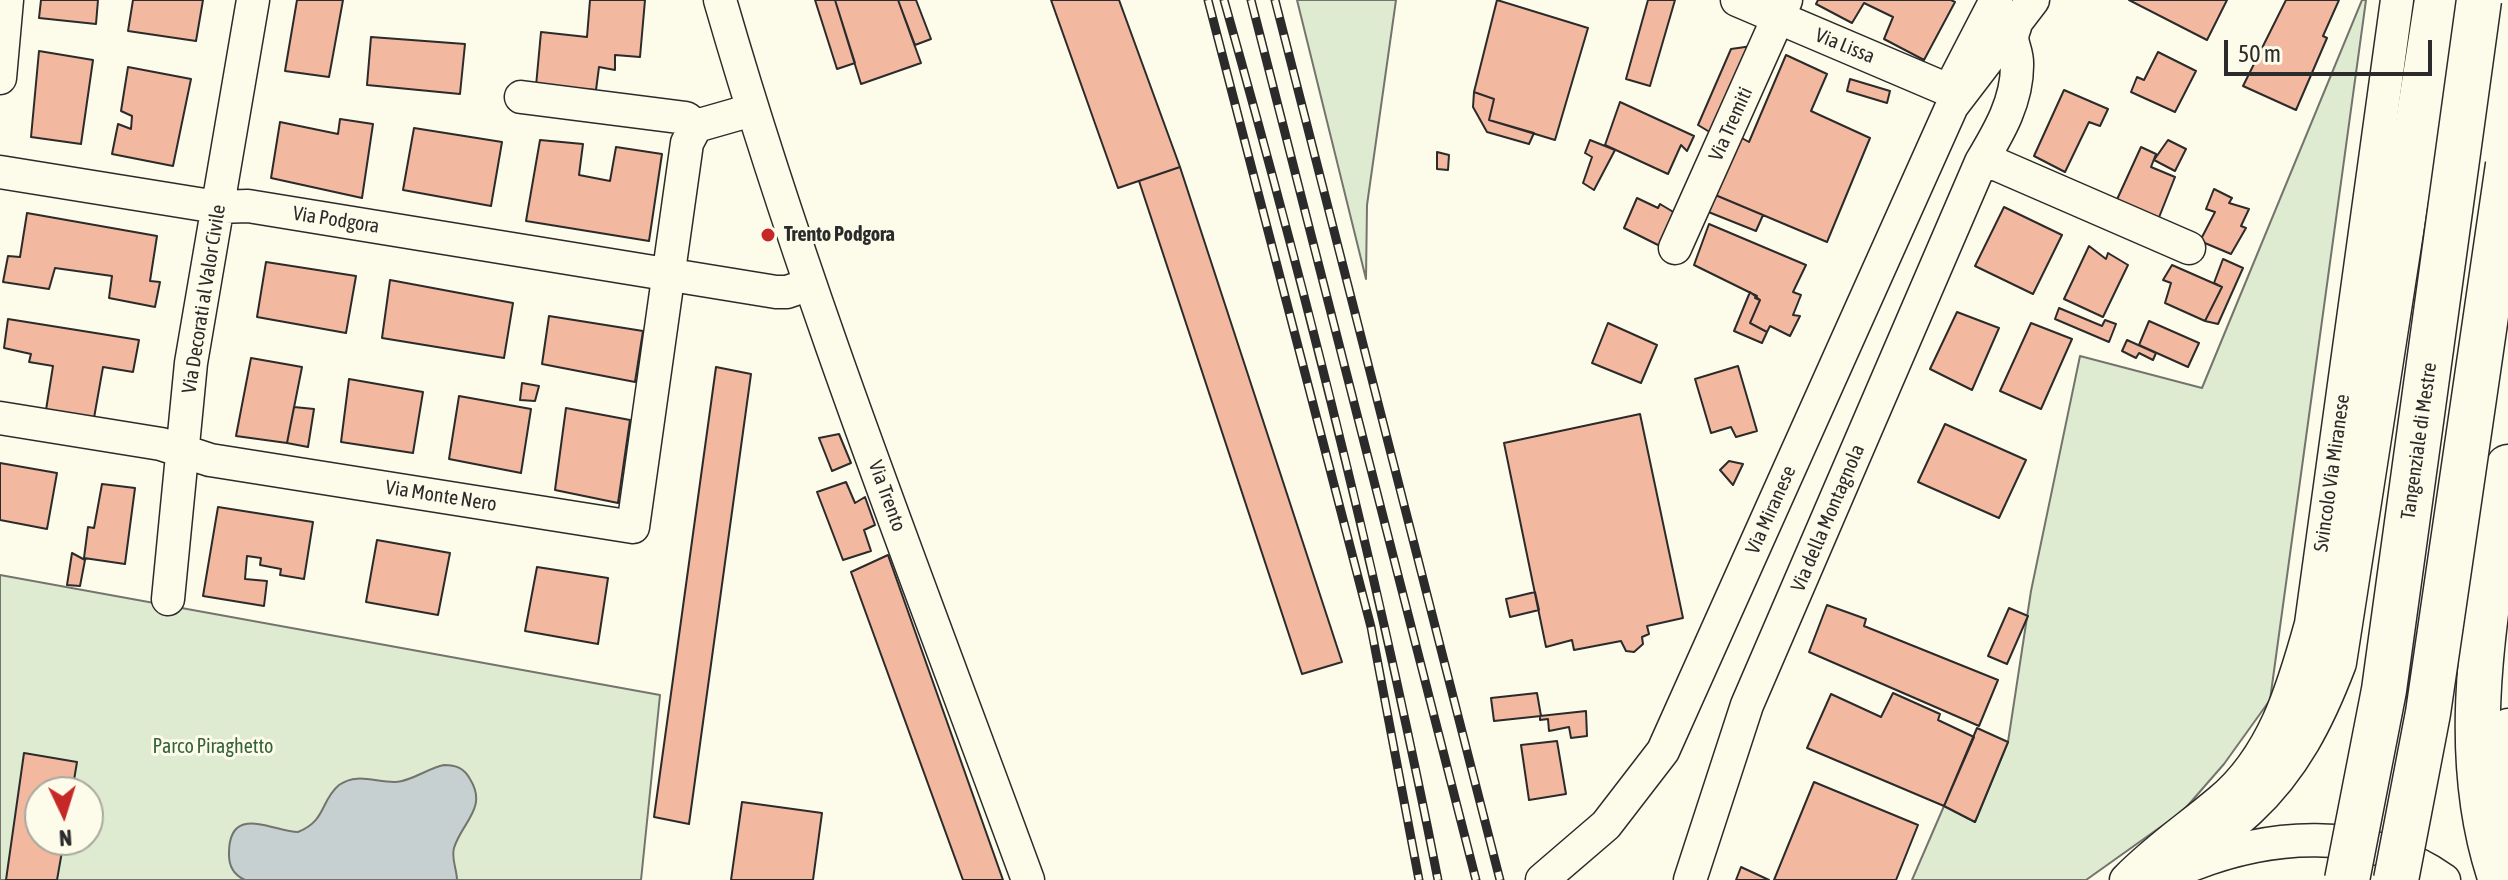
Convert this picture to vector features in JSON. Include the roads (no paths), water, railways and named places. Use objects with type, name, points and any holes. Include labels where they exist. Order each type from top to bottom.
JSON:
[{"type":"highway","points":[[2155,880],[2176,858],[2245,807],[2280,769],[2312,719],[2334,662],[2437,0]]},
{"type":"highway","name":"Tangenziale di Mestre","points":[[2347,880],[2384,690],[2479,0]]},
{"type":"highway","points":[[2396,880],[2428,713],[2508,165]]},
{"type":"highway","points":[[2501,880],[2483,820],[2476,734],[2491,581],[2508,467]]},
{"type":"street","points":[[0,78],[7,0]]},
{"type":"street","name":"Via Decorati al Valor Civile","points":[[168,599],[191,363],[253,0]]},
{"type":"street","name":"Via Trento","points":[[720,0],[752,110],[810,284],[1028,880]]},
{"type":"street","name":"Via Lissa","points":[[1737,0],[1782,10],[1968,93]]},
{"type":"street","name":"Via Miranese","points":[[1542,880],[1606,825],[1663,751],[1968,93],[1953,83],[1996,0]]},
{"type":"street","points":[[1981,162],[1968,93],[1986,42],[2012,14],[2033,0]]},
{"type":"street","name":"Svincolo Via Miranese","points":[[2126,880],[2155,850],[2223,799],[2256,758],[2282,718],[2294,687],[2311,624],[2397,0]]},
{"type":"street","name":"Via Tremiti","points":[[1675,248],[1782,10]]},
{"type":"street","points":[[1981,162],[2007,118],[2017,67],[2011,39],[2012,14]]},
{"type":"street","points":[[521,97],[686,118],[696,126]]},
{"type":"street","points":[[671,276],[687,143],[696,126],[752,110]]},
{"type":"street","points":[[1981,162],[1998,165],[2189,248]]},
{"type":"street","name":"Via della Montagnola","points":[[1690,880],[1747,705],[1981,162]]},
{"type":"street","name":"Via Podgora","points":[[0,172],[217,207],[248,206],[671,276],[698,276],[787,292],[810,284]]},
{"type":"street","name":"Via Monte Nero","points":[[0,418],[181,450],[210,460],[633,527],[671,276]]},
{"type":"street","points":[[2508,725],[2505,792],[2508,817]]},
{"type":"street","points":[[2163,880],[2224,851],[2272,841],[2315,839],[2358,844],[2399,856],[2444,880]]},
{"type":"railway","points":[[1208,0],[1371,627],[1419,880]]},
{"type":"railway","points":[[1224,0],[1340,438],[1392,659],[1438,880]]},
{"type":"railway","points":[[1251,0],[1476,880]]},
{"type":"railway","points":[[1275,0],[1500,880]]},
{"type":"place","name":"Trento Podgora","points":[[768,235]]},
{"type":"park label","name":"Parco Piraghetto","points":[[213,747]]}]
